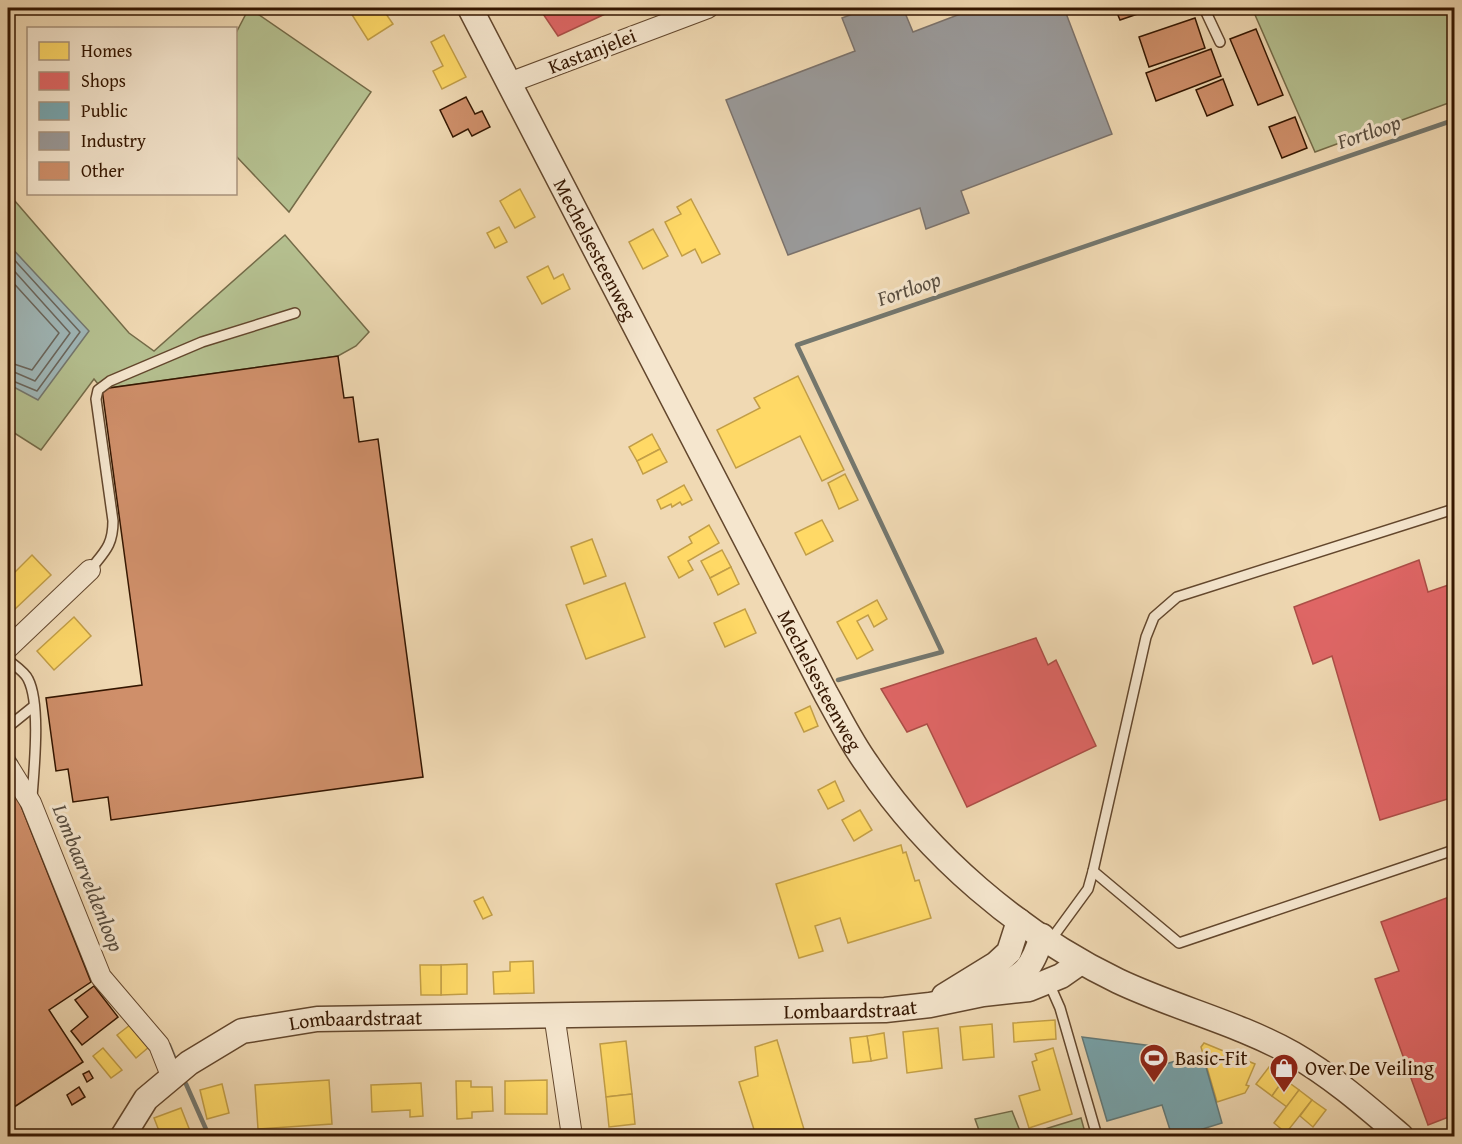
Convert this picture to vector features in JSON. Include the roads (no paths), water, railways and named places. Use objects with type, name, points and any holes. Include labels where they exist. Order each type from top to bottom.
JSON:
[{"type":"street","name":"Mechelsesteenweg","points":[[470,8],[794,633],[866,764],[914,826],[976,886],[1020,921],[1081,962],[1119,981],[1228,1024],[1292,1054],[1350,1092],[1401,1137]]},
{"type":"street","name":"Kastanjelei","points":[[509,83],[708,8]]},
{"type":"street","points":[[8,648],[90,570]]},
{"type":"street","points":[[8,766],[31,803],[101,977],[159,1045],[172,1078]]},
{"type":"street","name":"Lombaardstraat","points":[[930,1005],[996,964],[1009,952],[1020,921]]},
{"type":"street","name":"Lombaardstraat","points":[[983,994],[1017,979],[1030,966],[1046,939]]},
{"type":"street","name":"Lombaardstraat","points":[[123,1137],[146,1099],[189,1063],[242,1030],[317,1019],[885,1010],[930,1005],[983,994],[1029,990],[1061,976],[1081,962]]},
{"type":"street","points":[[554,1014],[572,1137]]},
{"type":"lane","points":[[1204,8],[1220,42]]},
{"type":"lane","points":[[90,570],[107,549],[113,537],[113,521],[96,399],[98,390],[110,381],[202,342],[295,313]]},
{"type":"lane","points":[[1046,939],[1088,889],[1094,871],[1146,637],[1154,617],[1164,606],[1177,597],[1455,509]]},
{"type":"lane","points":[[8,660],[28,677],[33,695],[36,756],[31,803]]},
{"type":"lane","points":[[8,728],[34,706]]},
{"type":"lane","points":[[1094,871],[1179,942],[1455,850]]},
{"type":"lane","points":[[1049,981],[1060,1008],[1097,1137]]},
{"type":"water","points":[[8,244],[89,331],[38,400],[8,384]]},
{"type":"waterway","name":"Fortloop","points":[[838,680],[942,652],[797,345],[1454,120]]},
{"type":"waterway","name":"Lombaarveldenloop","points":[[8,749],[16,762]]},
{"type":"waterway","name":"Lombaarveldenloop","points":[[169,1045],[174,1057]]},
{"type":"waterway","name":"Lombaarveldenloop","points":[[186,1084],[209,1136]]},
{"type":"place","name":"Basic-Fit","points":[[1154,1084]]},
{"type":"place","name":"Over De Veiling","points":[[1284,1094]]}]
